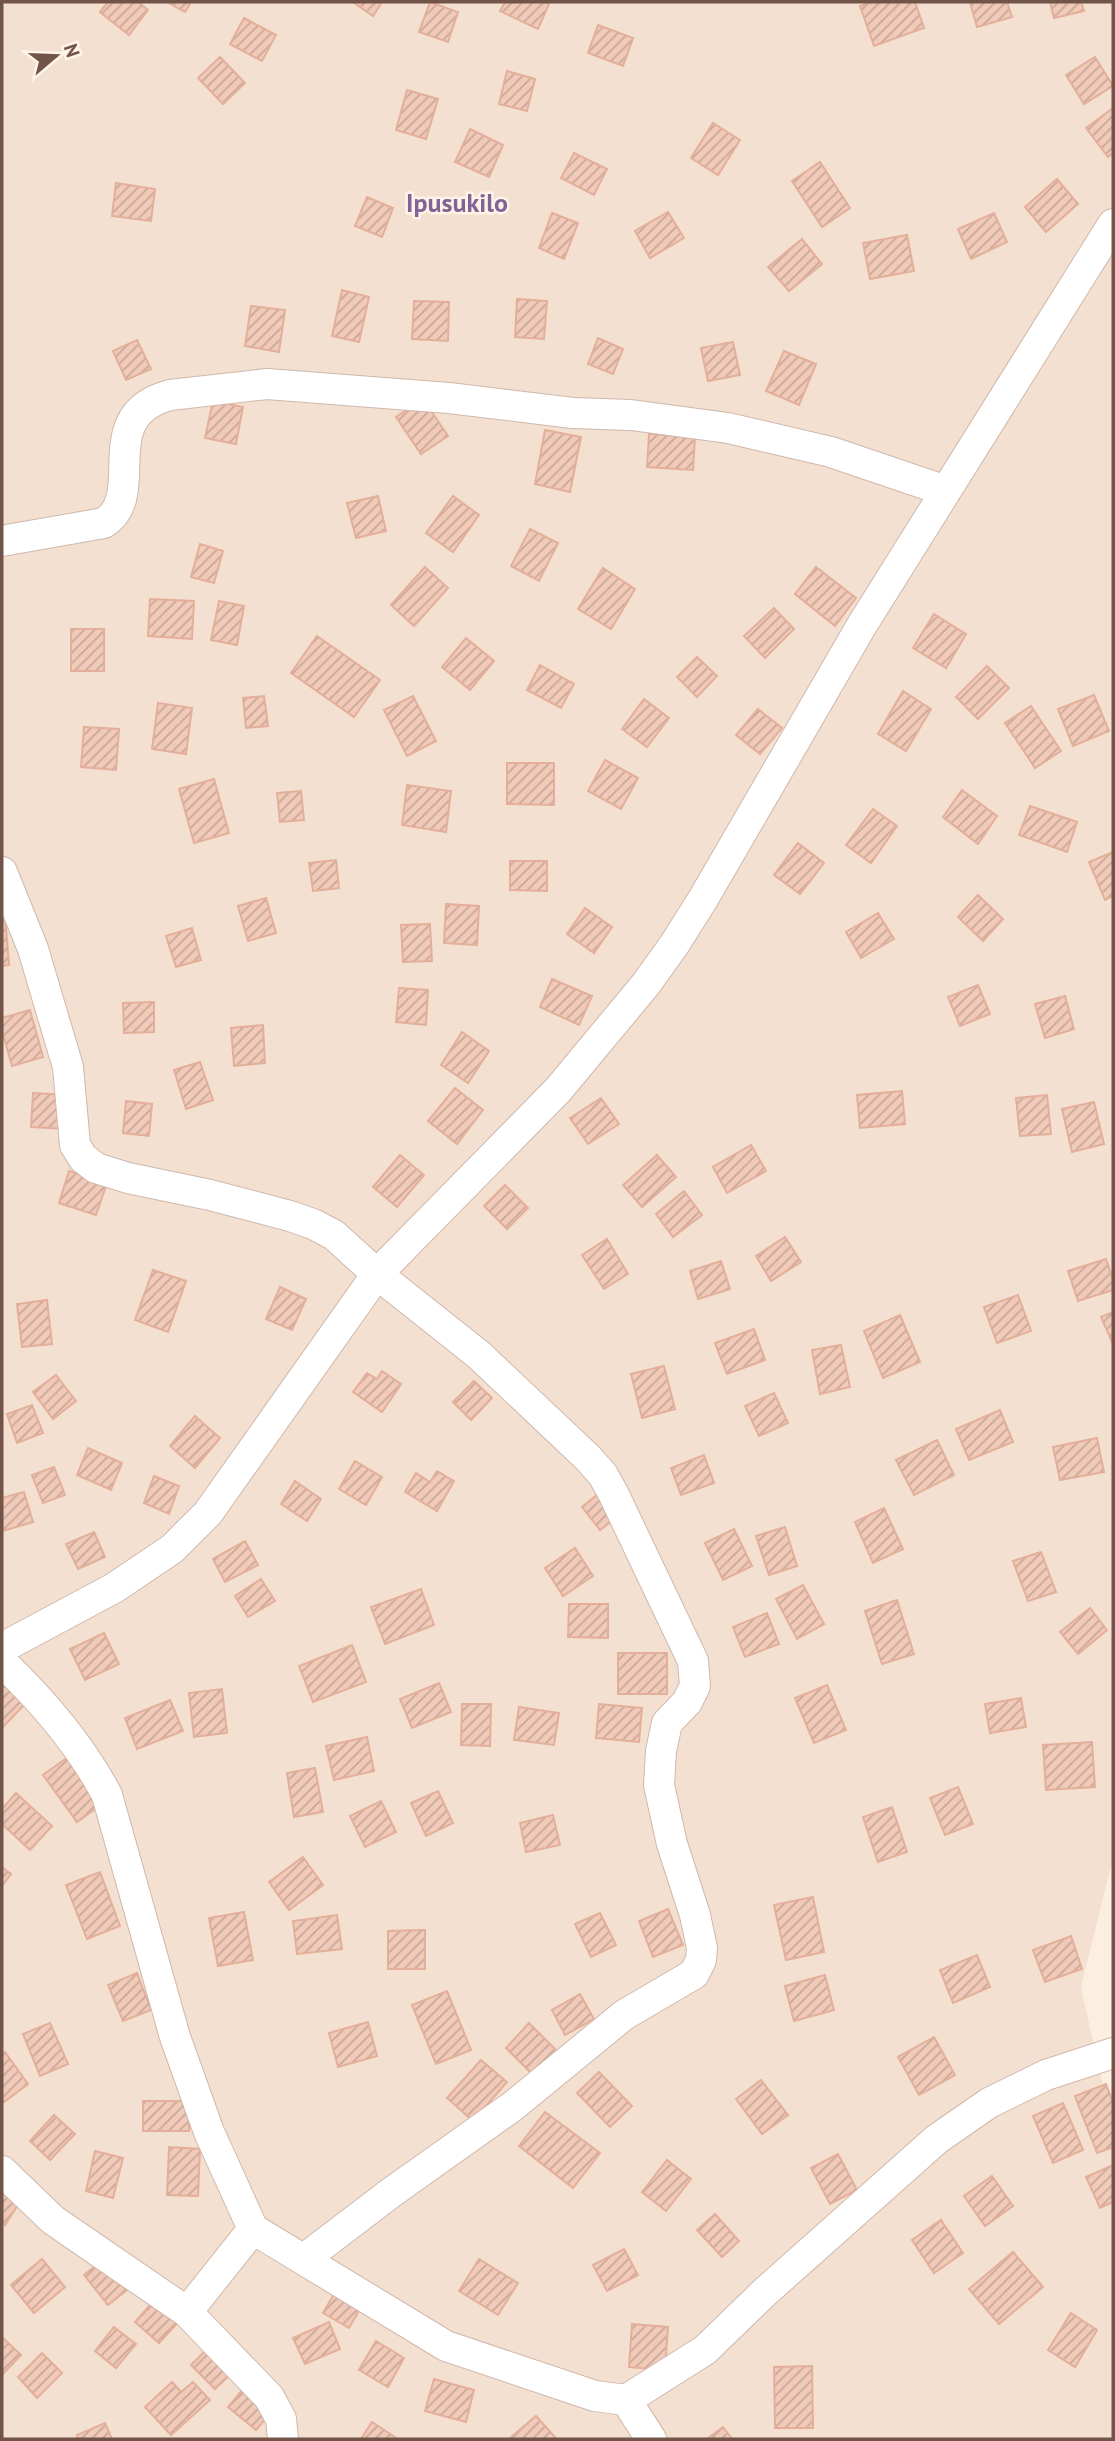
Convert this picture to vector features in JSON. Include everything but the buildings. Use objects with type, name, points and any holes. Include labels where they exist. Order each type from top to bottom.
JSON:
[{"type":"street","points":[[2,1648],[114,1588],[172,1549],[208,1513],[377,1274],[558,1090],[646,984],[703,899],[862,625],[1113,224]]},
{"type":"street","points":[[2,541],[104,523],[111,519],[120,505],[127,435],[134,418],[157,399],[170,395],[267,384],[631,415],[728,428],[831,452],[946,491]]},
{"type":"street","points":[[2,876],[33,949],[68,1067],[75,1145],[83,1158],[96,1168],[128,1178],[210,1195],[313,1224],[334,1234],[377,1274],[479,1355],[588,1458],[614,1495],[694,1661],[695,1686],[687,1702],[667,1723],[661,1751],[659,1785],[672,1844],[695,1915],[702,1948],[701,1961],[694,1974],[624,2015],[513,2106],[304,2259]]},
{"type":"street","points":[[2,1662],[32,1691],[66,1732],[89,1762],[107,1795],[175,2037],[209,2132],[253,2229],[446,2346],[596,2396],[626,2400],[705,2350],[775,2283],[937,2139],[989,2103],[1046,2075],[1113,2053]]},
{"type":"street","points":[[2,2171],[53,2220],[187,2312],[269,2397],[281,2419],[283,2439]]},
{"type":"street","points":[[187,2312],[253,2229]]},
{"type":"street","points":[[626,2400],[651,2439]]},
{"type":"shaded area","points":[[2,2],[1113,2],[1113,1858],[1081,1987],[1113,2131],[1113,2439],[2,2439]]},
{"type":"district","name":"Ipusukilo","points":[[457,202]]}]
